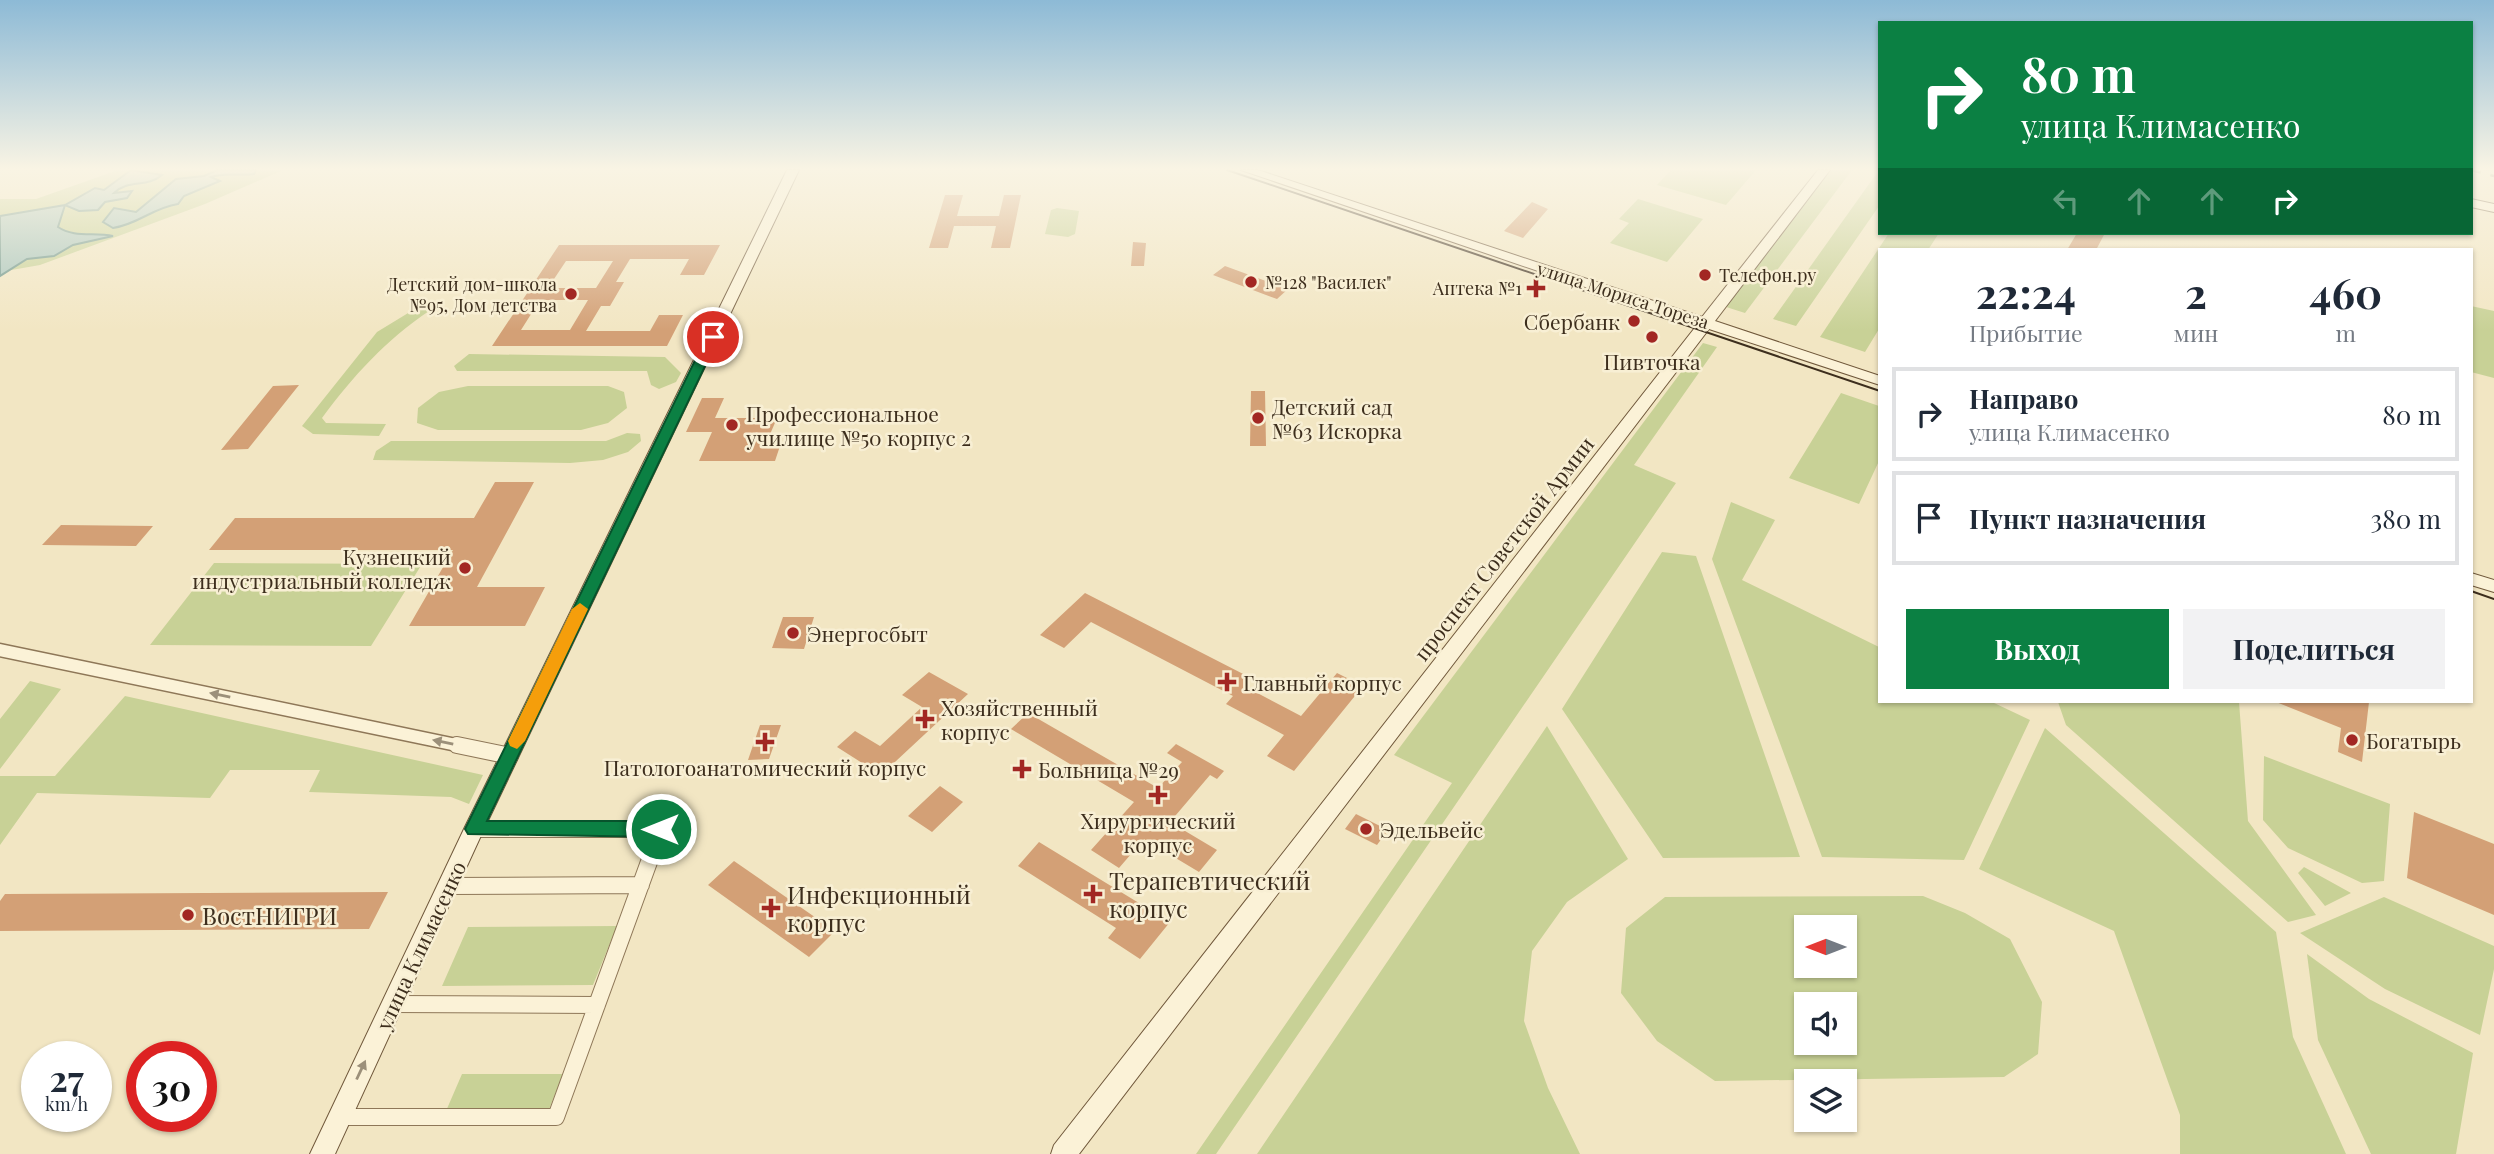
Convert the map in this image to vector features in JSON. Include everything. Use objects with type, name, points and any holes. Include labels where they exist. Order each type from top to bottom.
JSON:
[{"type":"street","name":"улица Климасенко","points":[[321,1154],[474,829],[767,224]]},
{"type":"street","name":"улица Мориса Тореза","points":[[1410,224],[1878,380]]},
{"type":"street","name":"проспект Советской Армии","points":[[1063,1154],[1782,224]]},
{"type":"street","points":[[2473,580],[2494,586]]},
{"type":"street","points":[[0,650],[509,756]]},
{"type":"street","points":[[338,1117],[556,1116],[661,829],[474,829]]},
{"type":"street","points":[[447,886],[640,885]]},
{"type":"street","points":[[392,1004],[597,1005]]},
{"type":"green space","points":[[0,224],[151,224],[40,265],[0,272]]},
{"type":"green space","points":[[1048,224],[1077,224],[1075,234],[1068,237],[1045,234]]},
{"type":"green space","points":[[1628,224],[1699,224],[1667,262],[1610,243]]},
{"type":"green space","points":[[1786,224],[1812,224],[1745,313],[1723,306]]},
{"type":"green space","points":[[1841,224],[1867,224],[1796,326],[1773,319]]},
{"type":"green space","points":[[1888,235],[1938,235],[1929,248],[1879,248]]},
{"type":"green space","points":[[1878,250],[1878,331],[1865,352],[1820,337]]},
{"type":"green space","points":[[2473,306],[2494,311],[2494,378],[2473,373]]},
{"type":"green space","points":[[418,307],[429,311],[398,334],[371,360],[322,418],[326,423],[386,424],[379,436],[313,434],[302,426],[377,332]]},
{"type":"green space","points":[[1703,343],[1717,347],[1634,465],[1676,483],[1216,1154],[1196,1154],[1452,783],[1394,755]]},
{"type":"green space","points":[[469,354],[665,357],[681,373],[676,382],[659,389],[651,385],[647,371],[457,371],[454,366]]},
{"type":"green space","points":[[468,386],[608,386],[624,392],[627,408],[608,423],[581,430],[438,430],[417,423],[418,408],[439,392]]},
{"type":"green space","points":[[1841,393],[1878,406],[1878,463],[1859,504],[1789,478]]},
{"type":"green space","points":[[627,433],[640,434],[641,441],[628,452],[603,460],[570,463],[373,460],[376,451],[391,441],[606,441]]},
{"type":"green space","points":[[1731,502],[1775,520],[1742,580],[1878,647],[1878,703],[1994,703],[2030,720],[1964,860],[1822,857],[1712,559]]},
{"type":"green space","points":[[1662,552],[1696,556],[1800,857],[1663,858],[1562,709]]},
{"type":"green space","points":[[214,563],[422,564],[371,646],[150,645]]},
{"type":"green space","points":[[30,681],[61,689],[0,769],[0,719]]},
{"type":"green space","points":[[125,696],[483,775],[469,804],[451,797],[309,792],[320,770],[230,770],[210,798],[37,793],[0,845],[0,776],[55,776]]},
{"type":"green space","points":[[2058,703],[2239,703],[2248,821],[2316,915],[2288,922],[2066,725]]},
{"type":"green space","points":[[1547,726],[1628,859],[1567,902],[1532,951],[1524,1021],[1548,1088],[1580,1154],[1257,1154]]},
{"type":"green space","points":[[2045,728],[2276,932],[2293,1037],[2346,1154],[2180,1154],[2180,1115],[2114,931],[1979,869]]},
{"type":"green space","points":[[2264,756],[2390,804],[2384,881],[2362,883],[2288,848],[2263,820]]},
{"type":"green space","points":[[2304,867],[2351,893],[2325,906],[2298,873]]},
{"type":"green space","points":[[1923,896],[1965,913],[2010,939],[2042,1002],[2038,1054],[2004,1077],[1857,1079],[1857,1069],[1794,1069],[1794,1080],[1715,1081],[1657,1041],[1621,993],[1626,928],[1665,897]]},
{"type":"green space","points":[[2384,897],[2494,946],[2494,969],[2480,1035],[2385,989],[2300,933]]},
{"type":"green space","points":[[617,926],[593,985],[442,986],[468,927]]},
{"type":"green space","points":[[2307,954],[2369,999],[2473,1053],[2456,1154],[2371,1154],[2318,1040]]},
{"type":"green space","points":[[462,1074],[563,1074],[548,1112],[446,1111]]},
{"type":"water","points":[[0,224],[59,224],[58,227],[77,234],[113,236],[73,245],[54,256],[27,259],[0,276]]},
{"type":"water","points":[[106,224],[128,224],[122,226],[113,228]]},
{"type":"building","points":[[936,224],[1015,224],[1010,248],[991,248],[996,226],[954,226],[948,248],[929,248]]},
{"type":"building","points":[[1511,224],[1535,224],[1523,238],[1504,231]]},
{"type":"building","points":[[2076,235],[2104,235],[2097,248],[2068,248]]},
{"type":"building","points":[[1133,242],[1146,243],[1144,266],[1131,266]]},
{"type":"building","name":"Детский дом-школа №95, Дом детства","points":[[559,245],[720,245],[704,275],[680,275],[689,259],[630,259],[616,282],[624,282],[610,306],[601,306],[586,331],[650,331],[659,315],[683,315],[667,346],[492,346]],"holes":[[[566,261],[613,261],[596,288],[548,288]],[[540,300],[588,300],[570,330],[521,330]]]},
{"type":"building","name":"№128 \"Василек\"","points":[[1225,266],[1288,289],[1277,299],[1213,275]]},
{"type":"building","points":[[299,385],[248,449],[221,450],[273,386]]},
{"type":"building","name":"Детский сад №63 Искорка","points":[[1251,391],[1265,391],[1266,446],[1250,446]]},
{"type":"building","name":"Профессиональное училище №50 корпус 2","points":[[702,398],[724,398],[715,418],[777,418],[765,446],[780,446],[775,461],[699,461],[712,432],[686,432]]},
{"type":"building","name":"Кузнецкий индустриальный колледж","points":[[495,482],[534,482],[477,587],[545,587],[525,626],[409,626],[453,550],[209,550],[235,518],[474,518]]},
{"type":"building","points":[[61,525],[153,526],[136,546],[42,545]]},
{"type":"building","name":"Главный корпус","points":[[1085,593],[1251,678],[1244,686],[1301,716],[1337,673],[1363,686],[1294,771],[1267,756],[1284,735],[1226,704],[1233,696],[1091,622],[1064,648],[1040,635]]},
{"type":"building","name":"Энергосбыт","points":[[783,617],[814,617],[804,649],[772,648]]},
{"type":"building","name":"Хозяйственный корпус","points":[[929,672],[968,694],[881,775],[837,747],[855,731],[880,746],[922,707],[902,695]]},
{"type":"building","name":"Богатырь","points":[[2278,703],[2369,703],[2362,762],[2338,752],[2341,728]]},
{"type":"building","name":"Хирургический корпус","points":[[1028,713],[1158,788],[1182,762],[1167,753],[1176,744],[1224,771],[1217,779],[1210,775],[1170,822],[1217,850],[1199,872],[1144,839],[1119,868],[1091,850],[1134,802],[1011,729]]},
{"type":"building","name":"Патологоанатомический корпус","points":[[760,725],[781,725],[769,759],[748,760]]},
{"type":"building","name":"Хозяйственный корпус","points":[[940,786],[963,802],[932,832],[908,816]]},
{"type":"building","points":[[2414,812],[2494,844],[2494,915],[2407,878]]},
{"type":"building","name":"Эдельвейс","points":[[1356,814],[1388,830],[1377,845],[1345,829]]},
{"type":"building","name":"Терапевтический корпус","points":[[1039,842],[1170,922],[1140,959],[1108,938],[1116,928],[1018,866]]},
{"type":"building","name":"Инфекционный корпус","points":[[734,861],[835,931],[809,957],[708,885]]},
{"type":"building","name":"ВостНИГРИ","points":[[388,892],[369,929],[0,931],[0,901],[5,894]]},
{"type":"tram line","points":[[1386,224],[1878,390]]},
{"type":"tram line","points":[[2473,592],[2494,599]]},
{"type":"slow traffic","points":[[517,741],[580,609]]},
{"type":"place","name":"Телефон.ру","points":[[1705,275]]},
{"type":"place","name":"№128 \"Василек\"","points":[[1251,282]]},
{"type":"place","name":"Аптека №1","points":[[1536,288]]},
{"type":"place","name":"Детский дом-школа №95, Дом детства","points":[[571,294]]},
{"type":"place","name":"Сбербанк","points":[[1634,321]]},
{"type":"place","name":"Пивточка","points":[[1652,337]]},
{"type":"place","name":"Детский сад №63 Искорка","points":[[1258,418]]},
{"type":"place","name":"Профессиональное училище №50 корпус 2","points":[[732,425]]},
{"type":"place","name":"Кузнецкий индустриальный колледж","points":[[465,568]]},
{"type":"place","name":"Энергосбыт","points":[[793,633]]},
{"type":"place","name":"Главный корпус","points":[[1227,682]]},
{"type":"place","name":"Хозяйственный корпус","points":[[925,719]]},
{"type":"place","name":"Богатырь","points":[[2352,740]]},
{"type":"place","name":"Патологоанатомический корпус","points":[[765,742]]},
{"type":"place","name":"Больница №29","points":[[1022,769]]},
{"type":"place","name":"Хирургический корпус","points":[[1158,795]]},
{"type":"place","name":"Эдельвейс","points":[[1366,829]]},
{"type":"place","name":"Терапевтический корпус","points":[[1093,894]]},
{"type":"place","name":"Инфекционный корпус","points":[[771,908]]},
{"type":"place","name":"ВостНИГРИ","points":[[188,915]]},
{"type":"route","points":[[661,829],[474,829],[713,337]]}]
